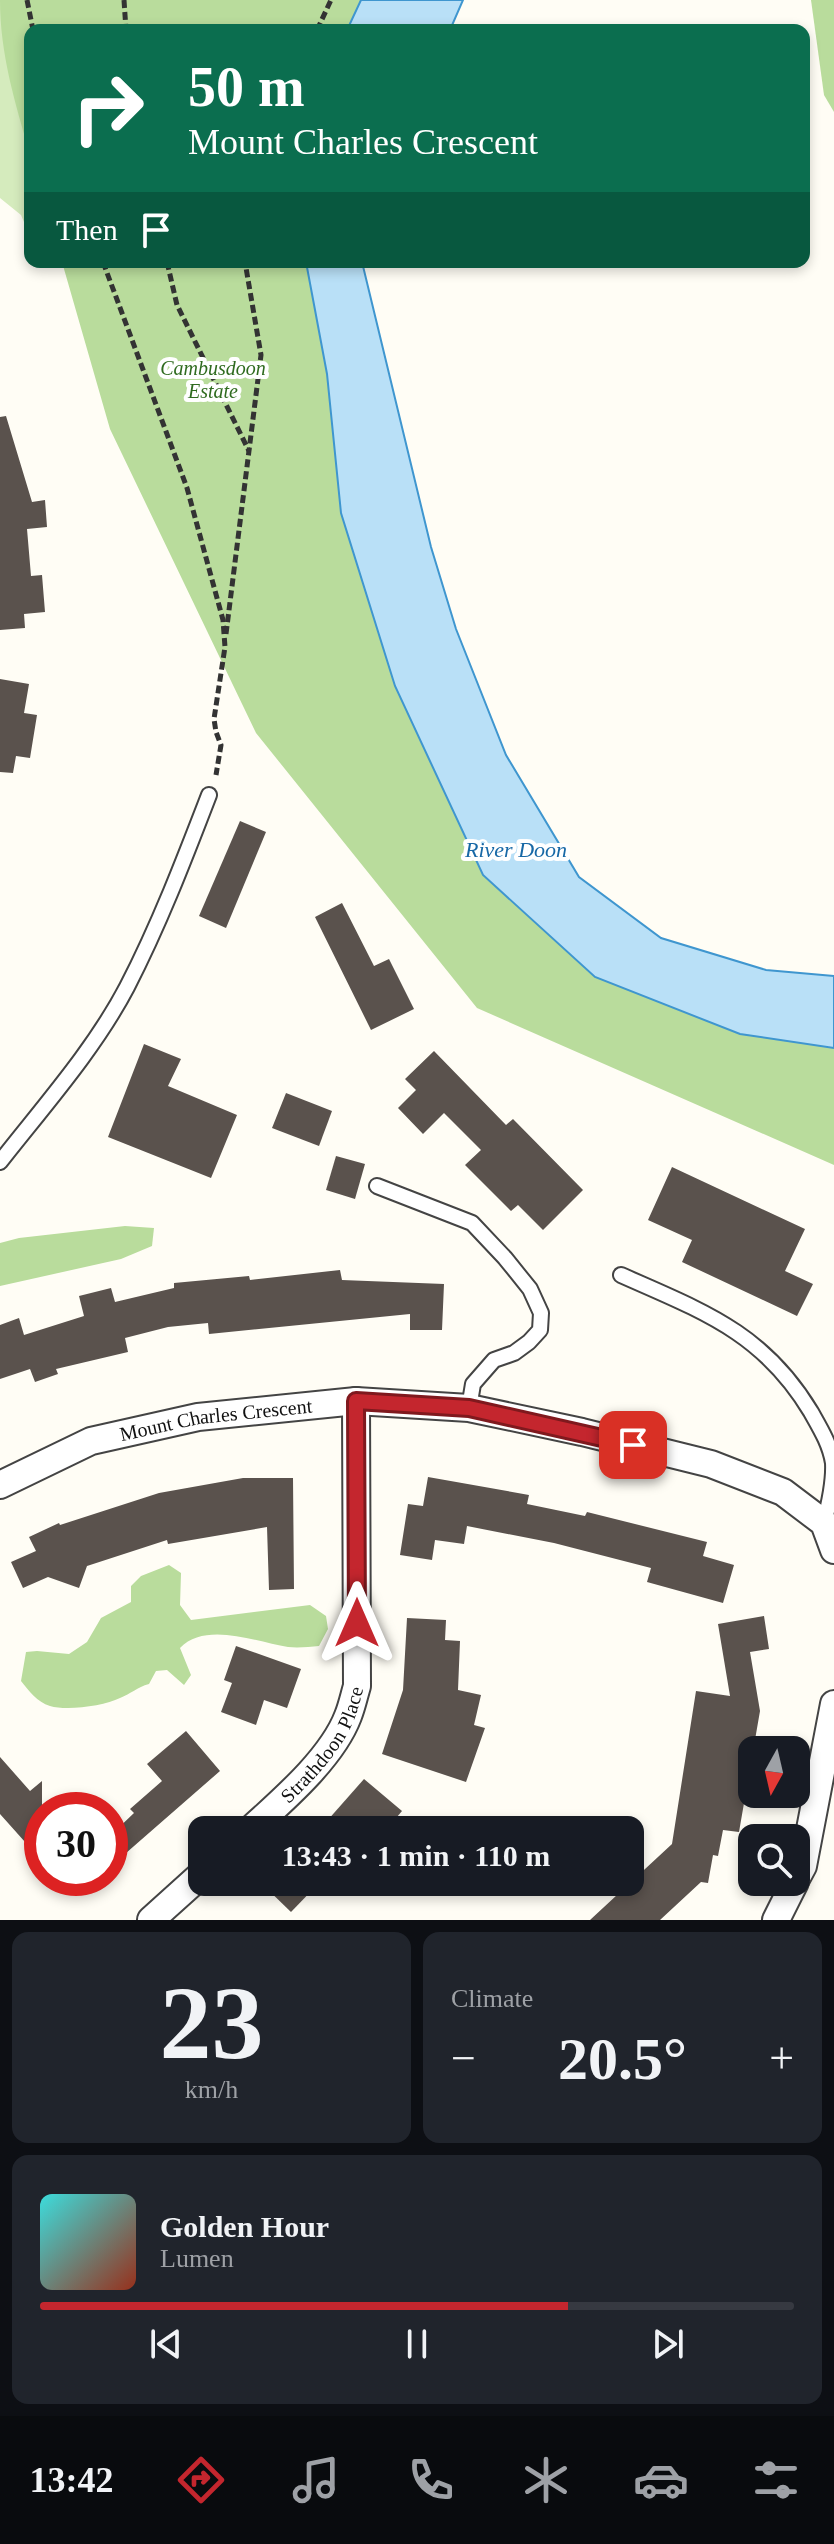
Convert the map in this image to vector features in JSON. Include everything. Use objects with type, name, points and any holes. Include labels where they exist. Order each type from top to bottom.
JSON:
[{"type":"street","name":"Mount Charles Crescent","points":[[0,1485],[91,1441],[198,1417],[356,1401],[469,1408],[711,1464],[783,1492],[824,1523]]},
{"type":"street","name":"Strathdoon Place","points":[[265,1816],[320,1760],[347,1719],[357,1686],[356,1401]]},
{"type":"street","points":[[824,1523],[834,1550]]},
{"type":"street","points":[[810,1829],[834,1704]]},
{"type":"street","points":[[151,1920],[188,1887]]},
{"type":"street","points":[[776,1920],[788,1896]]},
{"type":"lane","points":[[0,1162],[81,1058],[126,990],[172,891],[209,795]]},
{"type":"lane","points":[[377,1186],[472,1223],[530,1289],[541,1313],[540,1330],[529,1342],[514,1353],[494,1360],[473,1384],[469,1408]]},
{"type":"lane","points":[[621,1275],[707,1313],[755,1344],[781,1370],[804,1401],[829,1447],[833,1465],[832,1493],[824,1523]]},
{"type":"path","points":[[27,0],[32,24]]},
{"type":"path","points":[[124,0],[126,24]]},
{"type":"path","points":[[320,24],[331,0]]},
{"type":"path","points":[[105,268],[187,488],[223,620],[225,647]]},
{"type":"path","points":[[168,268],[177,305],[249,451]]},
{"type":"path","points":[[209,795],[221,755],[214,719],[261,355],[246,268]]},
{"type":"green space","points":[[0,0],[361,0],[350,24],[24,24],[24,222],[21,215],[0,198]]},
{"type":"green space","points":[[0,0],[361,0],[350,24],[24,24],[24,133],[6,59]]},
{"type":"green space","points":[[811,0],[834,0],[834,112],[824,95]]},
{"type":"green space","name":"Cambusdoon Estate","points":[[64,268],[307,268],[327,374],[341,513],[395,686],[483,875],[740,1034],[834,1048],[834,1165],[477,1008],[256,733],[110,429]]},
{"type":"green space","points":[[125,1226],[154,1228],[152,1246],[121,1259],[0,1286],[0,1243]]},
{"type":"green space","points":[[169,1565],[181,1573],[180,1605],[191,1620],[310,1605],[326,1616],[328,1629],[319,1646],[304,1647],[217,1634],[203,1636],[180,1648],[191,1675],[184,1685],[167,1670],[156,1671],[149,1684],[113,1701],[95,1705],[75,1708],[50,1706],[30,1692],[21,1681],[26,1652],[69,1654],[87,1642],[101,1618],[131,1602],[131,1586],[141,1576]]},
{"type":"water","points":[[361,0],[463,0],[453,24],[350,24]]},
{"type":"water","name":"River Doon","points":[[307,268],[363,268],[431,547],[456,629],[506,755],[579,877],[661,938],[766,970],[834,976],[834,1048],[740,1034],[595,977],[483,875],[395,686],[341,513],[327,374]]},
{"type":"building","points":[[6,416],[32,502],[45,500],[47,527],[27,529],[31,576],[42,575],[45,612],[24,614],[25,628],[0,630],[0,417]]},
{"type":"building","points":[[0,679],[29,684],[24,713],[37,715],[30,758],[16,756],[13,773],[0,772]]},
{"type":"building","points":[[240,821],[266,832],[226,928],[199,916]]},
{"type":"building","points":[[342,903],[374,966],[389,959],[414,1009],[371,1030],[315,917]]},
{"type":"building","points":[[144,1044],[181,1059],[168,1086],[237,1115],[211,1178],[108,1137]]},
{"type":"building","points":[[434,1051],[506,1125],[513,1119],[583,1190],[543,1230],[518,1205],[511,1211],[465,1165],[481,1150],[444,1113],[423,1134],[398,1108],[416,1090],[405,1079]]},
{"type":"building","points":[[286,1093],[332,1111],[319,1146],[272,1128]]},
{"type":"building","points":[[336,1156],[365,1164],[355,1199],[326,1190]]},
{"type":"building","points":[[672,1167],[805,1229],[785,1271],[813,1284],[797,1316],[682,1262],[692,1240],[648,1220]]},
{"type":"building","points":[[340,1270],[342,1280],[444,1284],[442,1330],[410,1330],[410,1314],[209,1334],[208,1323],[168,1327],[125,1338],[128,1352],[56,1369],[58,1374],[35,1382],[30,1369],[0,1379],[0,1325],[19,1318],[24,1335],[84,1316],[79,1296],[111,1288],[115,1302],[174,1288],[174,1283],[249,1276],[250,1280]]},
{"type":"building","points":[[428,1477],[529,1495],[527,1504],[585,1516],[587,1512],[707,1542],[703,1556],[734,1565],[723,1603],[647,1582],[651,1568],[554,1543],[467,1526],[464,1544],[435,1540],[432,1560],[400,1555],[408,1504],[423,1506]]},
{"type":"building","points":[[243,1478],[293,1478],[294,1589],[269,1590],[267,1527],[168,1544],[167,1540],[87,1566],[79,1588],[48,1577],[23,1588],[11,1562],[36,1551],[29,1537],[59,1523],[159,1493]]},
{"type":"building","points":[[764,1616],[769,1649],[750,1652],[760,1711],[756,1736],[738,1736],[738,1808],[743,1808],[738,1832],[723,1830],[718,1856],[713,1855],[708,1883],[701,1882],[660,1920],[590,1920],[616,1896],[644,1896],[644,1870],[672,1844],[696,1691],[730,1696],[718,1624]]},
{"type":"building","points":[[407,1618],[446,1620],[445,1640],[460,1641],[458,1690],[481,1695],[474,1725],[485,1728],[466,1782],[382,1754],[403,1690]]},
{"type":"building","points":[[236,1646],[301,1669],[287,1708],[264,1700],[256,1725],[221,1712],[232,1683],[224,1680]]},
{"type":"building","points":[[186,1731],[220,1771],[128,1851],[128,1819],[134,1813],[130,1809],[162,1781],[147,1764]]},
{"type":"building","points":[[0,1757],[30,1791],[42,1781],[42,1792],[24,1792],[24,1841],[0,1814]]},
{"type":"building","points":[[364,1779],[402,1811],[398,1816],[331,1816]]},
{"type":"building","points":[[274,1896],[306,1896],[291,1912]]},
{"type":"route","points":[[357,1623],[356,1401],[469,1408],[633,1445]]}]
